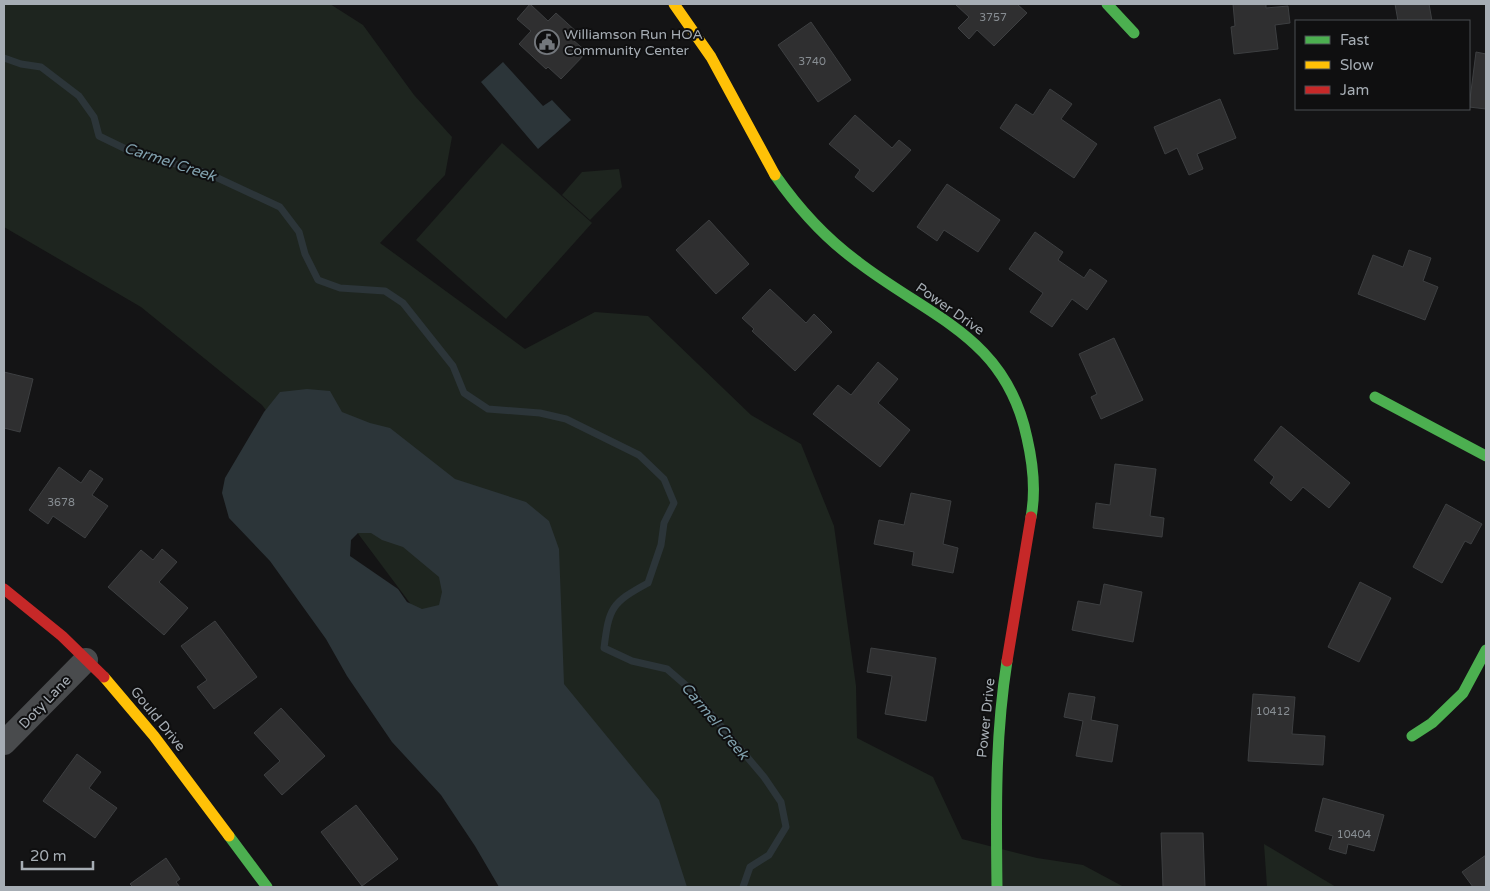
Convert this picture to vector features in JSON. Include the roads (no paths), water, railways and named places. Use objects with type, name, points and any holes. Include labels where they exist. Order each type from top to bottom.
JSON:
[{"type":"street","name":"Power Drive","points":[[674,4],[695,28],[717,65],[762,154],[805,214],[833,243],[858,264],[968,337],[992,360],[1011,388],[1023,417],[1034,476],[1034,502],[1000,706],[996,774],[997,887]]},
{"type":"street","points":[[1107,4],[1134,33]]},
{"type":"street","points":[[1375,397],[1486,456]]},
{"type":"street","name":"Gould Drive","points":[[4,589],[65,639],[113,687],[148,728],[267,887]]},
{"type":"street","points":[[1412,736],[1432,723],[1463,693],[1486,650]]},
{"type":"street","name":"Doty Lane","points":[[4,743],[86,660]]},
{"type":"waterway","name":"Carmel Creek","points":[[4,58],[21,64],[41,67],[79,96],[94,117],[99,136],[132,152],[207,173],[280,207],[299,232],[305,254],[318,280],[340,288],[385,291],[403,303],[453,366],[464,393],[488,409],[540,413],[566,419],[639,455],[664,479],[674,503],[664,523],[661,545],[648,583],[626,596],[614,608],[610,615],[604,648],[632,661],[667,669],[689,688],[764,777],[781,802],[786,827],[769,855],[750,867],[743,887]]},
{"type":"place","name":"Williamson Run HOA Community Center","points":[[547,42]]}]
